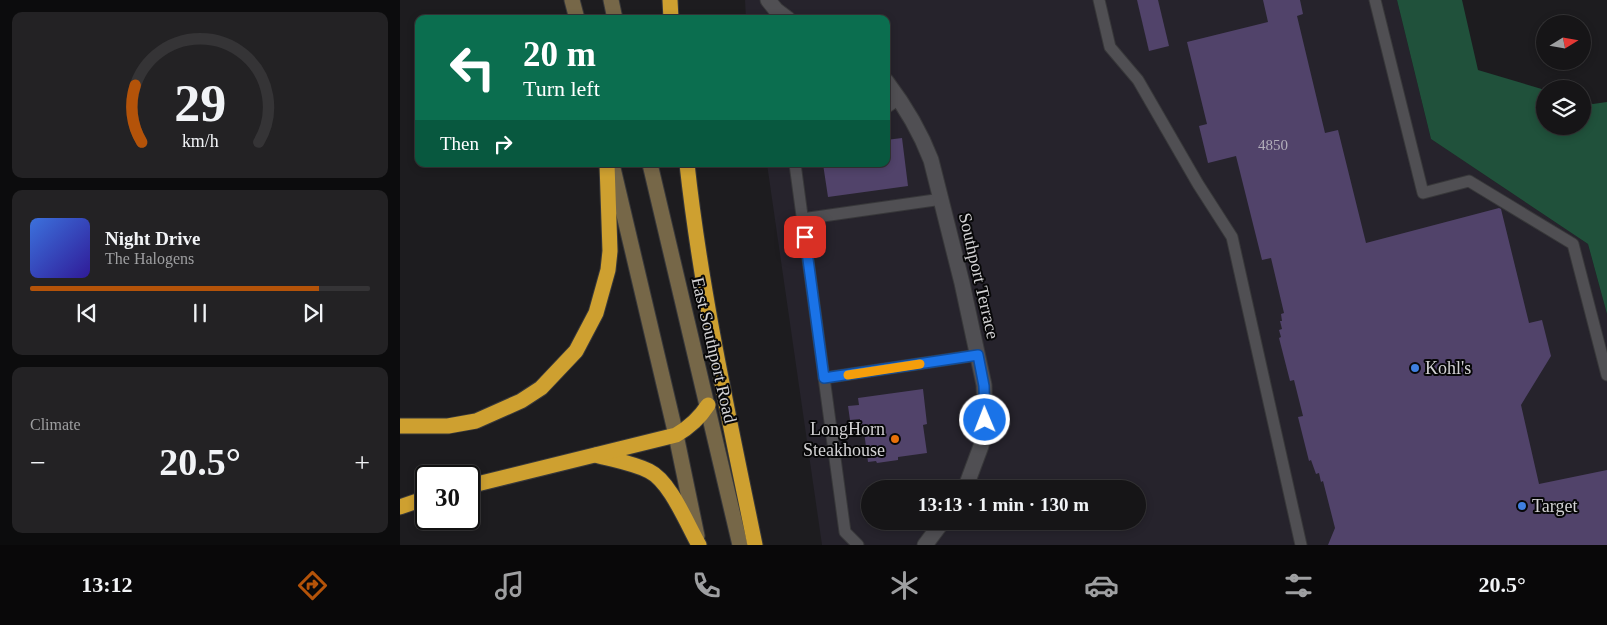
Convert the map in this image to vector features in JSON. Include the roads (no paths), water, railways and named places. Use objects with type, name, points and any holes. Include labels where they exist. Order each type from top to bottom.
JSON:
[{"type":"highway","points":[[670,0],[671,15]]},
{"type":"highway","points":[[400,426],[448,426],[476,421],[521,401],[541,388],[576,351],[596,313],[608,270],[610,251],[607,167]]},
{"type":"highway","points":[[687,167],[692,215],[714,347],[755,545]]},
{"type":"highway","points":[[480,483],[676,435],[697,421],[708,405]]},
{"type":"highway","points":[[595,455],[640,467],[651,471],[661,479],[699,545]]},
{"type":"highway","points":[[400,507],[415,502]]},
{"type":"main road","points":[[572,0],[576,15]]},
{"type":"main road","points":[[611,0],[614,15]]},
{"type":"main road","points":[[613,167],[676,435],[699,545]]},
{"type":"main road","name":"East Southport Road","points":[[651,167],[740,545]]},
{"type":"street","points":[[768,0],[782,15]]},
{"type":"street","name":"Southport Terrace","points":[[890,86],[910,115],[926,146],[942,198],[978,355],[984,386],[984,426],[979,455],[969,480]]},
{"type":"street","points":[[926,545],[937,530]]},
{"type":"lane","points":[[1099,0],[1110,47],[1138,80],[1198,184],[1232,237],[1301,545]]},
{"type":"lane","points":[[1375,0],[1423,193],[1469,181],[1572,244],[1607,375]]},
{"type":"lane","points":[[890,105],[899,98]]},
{"type":"lane","points":[[795,167],[845,532],[858,545]]},
{"type":"lane","points":[[802,219],[942,198]]},
{"type":"lane","points":[[824,378],[978,355]]},
{"type":"lane","points":[[918,545],[926,545]]},
{"type":"place","name":"Kohl's","points":[[1415,368]]},
{"type":"place","name":"LongHorn Steakhouse","points":[[895,439]]},
{"type":"place","name":"Target","points":[[1522,506]]}]
